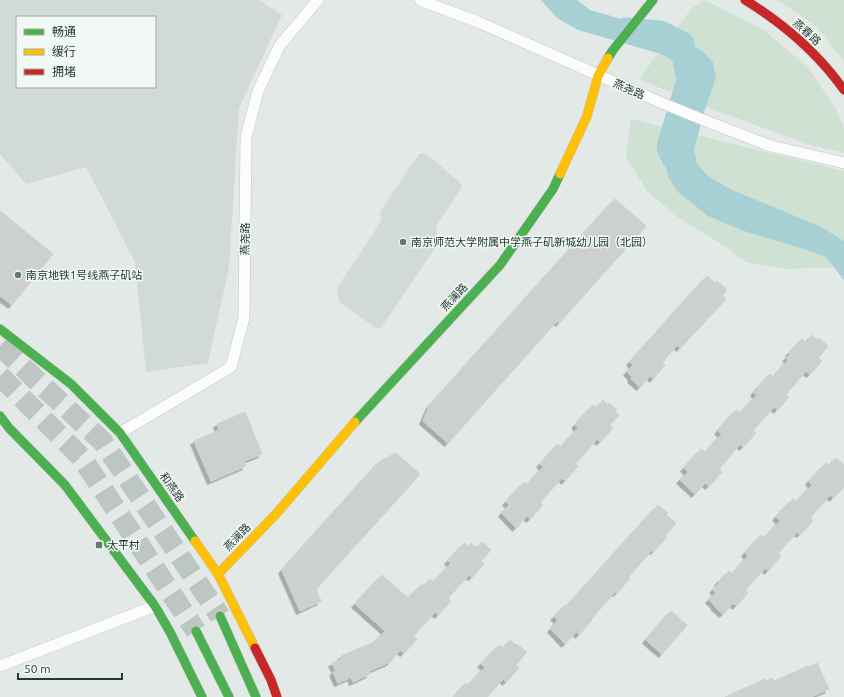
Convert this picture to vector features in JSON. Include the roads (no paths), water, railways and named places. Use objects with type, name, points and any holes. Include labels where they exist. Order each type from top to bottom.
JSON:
[{"type":"main road","name":"燕澜路","points":[[218,574],[276,514],[369,406],[500,265],[552,189],[587,116],[598,76],[613,50],[653,0]]},
{"type":"main road","name":"燕春路","points":[[745,0],[771,16],[806,46],[834,75],[844,90]]},
{"type":"main road","name":"和燕路","points":[[0,329],[71,384],[120,433],[218,574],[271,680],[277,697]]},
{"type":"main road","points":[[0,416],[5,431],[65,485],[155,606],[170,632],[202,697]]},
{"type":"main road","points":[[220,616],[256,697]]},
{"type":"main road","points":[[196,630],[229,697]]},
{"type":"street","name":"燕尧路","points":[[120,433],[231,367],[244,318],[246,137],[258,91],[280,45],[318,0]]},
{"type":"street","name":"燕尧路","points":[[420,0],[478,22],[598,76],[711,123],[771,146],[844,163]]},
{"type":"street","points":[[0,666],[155,606]]},
{"type":"water","points":[[541,0],[577,0],[590,10],[679,40],[701,50],[713,62],[716,78],[706,106],[694,149],[697,164],[708,176],[730,189],[821,227],[844,241],[844,280],[826,257],[744,231],[708,216],[678,192],[668,177],[665,159],[667,145],[688,94],[683,75],[674,61],[661,54],[578,30],[557,18]]},
{"type":"waterway","points":[[625,30],[660,33],[682,44],[689,80],[669,147],[674,158]]},
{"type":"tunnel","points":[[0,346],[103,442],[220,616]]},
{"type":"tunnel","points":[[0,376],[82,458],[196,631]]},
{"type":"place","name":"南京师范大学附属中学燕子矶新城幼儿园（北园）","points":[[403,242]]},
{"type":"place","name":"南京地铁1号线燕子矶站","points":[[18,275]]},
{"type":"place","name":"太平村","points":[[99,545]]}]
